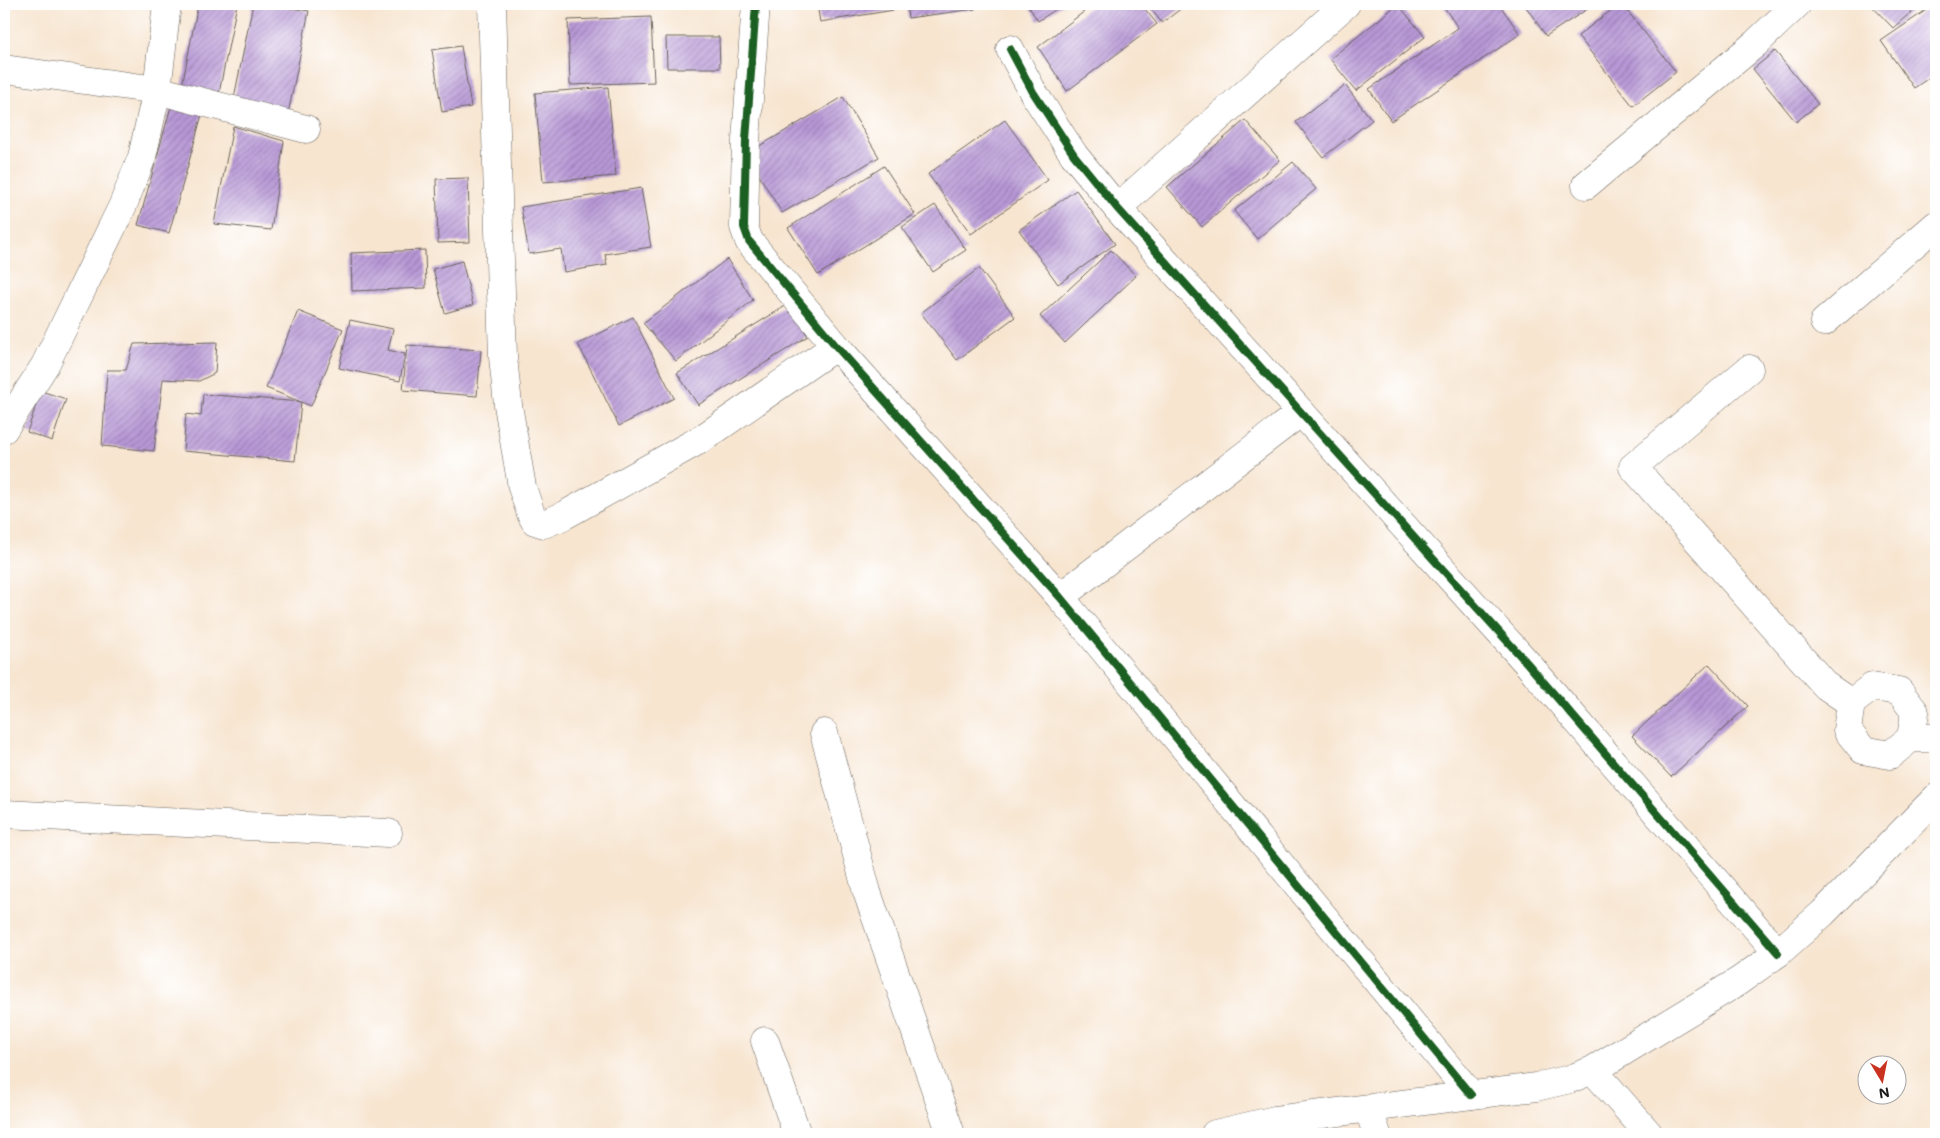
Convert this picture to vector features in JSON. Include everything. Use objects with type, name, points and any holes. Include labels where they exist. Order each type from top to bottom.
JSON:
[{"type":"street","points":[[4,429],[45,366],[123,205],[142,157],[157,90],[167,4]]},
{"type":"street","points":[[492,4],[504,357],[516,455],[522,487],[531,514],[536,521],[544,524],[562,516],[703,438],[836,346]]},
{"type":"street","points":[[756,4],[746,140],[744,227],[749,241],[836,346],[1060,597],[1471,1095]]},
{"type":"street","points":[[1586,184],[1755,44],[1797,4]]},
{"type":"street","points":[[1117,208],[1333,8]]},
{"type":"street","points":[[1010,49],[1033,92],[1074,155],[1117,208],[1527,663],[1778,953]]},
{"type":"street","points":[[4,69],[157,90],[306,129]]},
{"type":"street","points":[[1824,322],[1936,226]]},
{"type":"street","points":[[1749,368],[1633,467],[1826,686],[1851,703]]},
{"type":"street","points":[[1060,597],[1301,412]]},
{"type":"street","points":[[1872,687],[1899,691],[1915,712],[1924,738],[1890,754],[1863,750],[1847,730],[1851,703],[1872,687]]},
{"type":"street","points":[[824,733],[867,892],[951,1134]]},
{"type":"street","points":[[1215,1134],[1274,1120],[1373,1122],[1471,1095],[1536,1087],[1570,1079],[1594,1070],[1739,981],[1778,953],[1823,913],[1936,798]]},
{"type":"street","points":[[4,814],[388,833]]},
{"type":"street","points":[[765,1041],[797,1134]]},
{"type":"street","points":[[1594,1070],[1649,1134]]},
{"type":"building","points":[[198,4],[237,4],[219,93],[182,86]]},
{"type":"building","points":[[253,4],[268,4],[309,11],[287,119],[232,108]]},
{"type":"building","points":[[817,4],[899,4],[900,9],[820,22]]},
{"type":"building","points":[[906,4],[974,4],[975,9],[908,18]]},
{"type":"building","points":[[1027,4],[1064,4],[1038,21]]},
{"type":"building","points":[[1094,4],[1141,4],[1157,24],[1067,91],[1038,47]]},
{"type":"building","points":[[1147,4],[1187,4],[1162,23]]},
{"type":"building","points":[[1398,4],[1425,37],[1356,91],[1330,59]]},
{"type":"building","points":[[1442,4],[1499,4],[1520,34],[1391,121],[1369,89],[1458,28]]},
{"type":"building","points":[[1524,4],[1595,4],[1546,36]]},
{"type":"building","points":[[1619,4],[1622,4],[1676,72],[1633,106],[1578,36]]},
{"type":"building","points":[[1870,4],[1920,4],[1893,28]]},
{"type":"building","points":[[1935,4],[1936,73],[1914,88],[1881,41]]},
{"type":"building","points":[[651,17],[654,82],[570,85],[568,20]]},
{"type":"building","points":[[666,37],[719,37],[720,68],[667,68]]},
{"type":"building","points":[[461,46],[471,107],[442,112],[432,50]]},
{"type":"building","points":[[1775,51],[1818,104],[1796,122],[1753,69]]},
{"type":"building","points":[[1345,85],[1372,120],[1323,157],[1296,122]]},
{"type":"building","points":[[608,87],[616,176],[543,182],[535,93]]},
{"type":"building","points":[[843,97],[879,157],[782,213],[746,154]]},
{"type":"building","points":[[172,103],[203,111],[169,233],[138,225]]},
{"type":"building","points":[[1005,120],[1048,180],[971,234],[928,174]]},
{"type":"building","points":[[1245,120],[1280,160],[1202,227],[1167,187]]},
{"type":"building","points":[[233,126],[284,141],[271,230],[214,224]]},
{"type":"building","points":[[1293,162],[1316,189],[1257,239],[1234,211]]},
{"type":"building","points":[[884,166],[915,214],[818,275],[788,228]]},
{"type":"building","points":[[468,178],[470,242],[438,243],[436,179]]},
{"type":"building","points":[[641,188],[651,247],[605,254],[607,265],[564,272],[561,249],[529,254],[521,207]]},
{"type":"building","points":[[1076,190],[1115,244],[1058,284],[1019,230]]},
{"type":"building","points":[[935,205],[966,250],[933,272],[902,227]]},
{"type":"building","points":[[425,250],[426,288],[352,291],[351,253]]},
{"type":"building","points":[[1111,250],[1136,276],[1065,343],[1040,316]]},
{"type":"building","points":[[727,259],[753,300],[676,361],[643,323]]},
{"type":"building","points":[[462,261],[473,305],[445,313],[433,269]]},
{"type":"building","points":[[979,268],[1015,317],[957,360],[921,313]]},
{"type":"building","points":[[787,305],[808,336],[698,405],[677,373]]},
{"type":"building","points":[[298,311],[343,329],[311,406],[266,388]]},
{"type":"building","points":[[633,317],[674,398],[619,426],[578,344]]},
{"type":"building","points":[[350,320],[393,329],[388,350],[405,354],[400,381],[339,368]]},
{"type":"building","points":[[217,342],[215,373],[199,381],[163,379],[154,451],[102,446],[107,370],[126,370],[134,344]]},
{"type":"building","points":[[407,345],[481,350],[477,396],[403,390]]},
{"type":"building","points":[[41,391],[66,399],[52,441],[27,432]]},
{"type":"building","points":[[203,394],[301,402],[295,461],[183,451],[186,414],[201,416]]},
{"type":"building","points":[[1709,664],[1748,706],[1671,777],[1632,736]]},
{"type":"cycle path","points":[[756,4],[746,140],[744,227],[749,241],[836,346],[1060,597],[1471,1095]]},
{"type":"cycle path","points":[[1010,49],[1033,92],[1074,155],[1117,208],[1527,663],[1778,953]]}]
